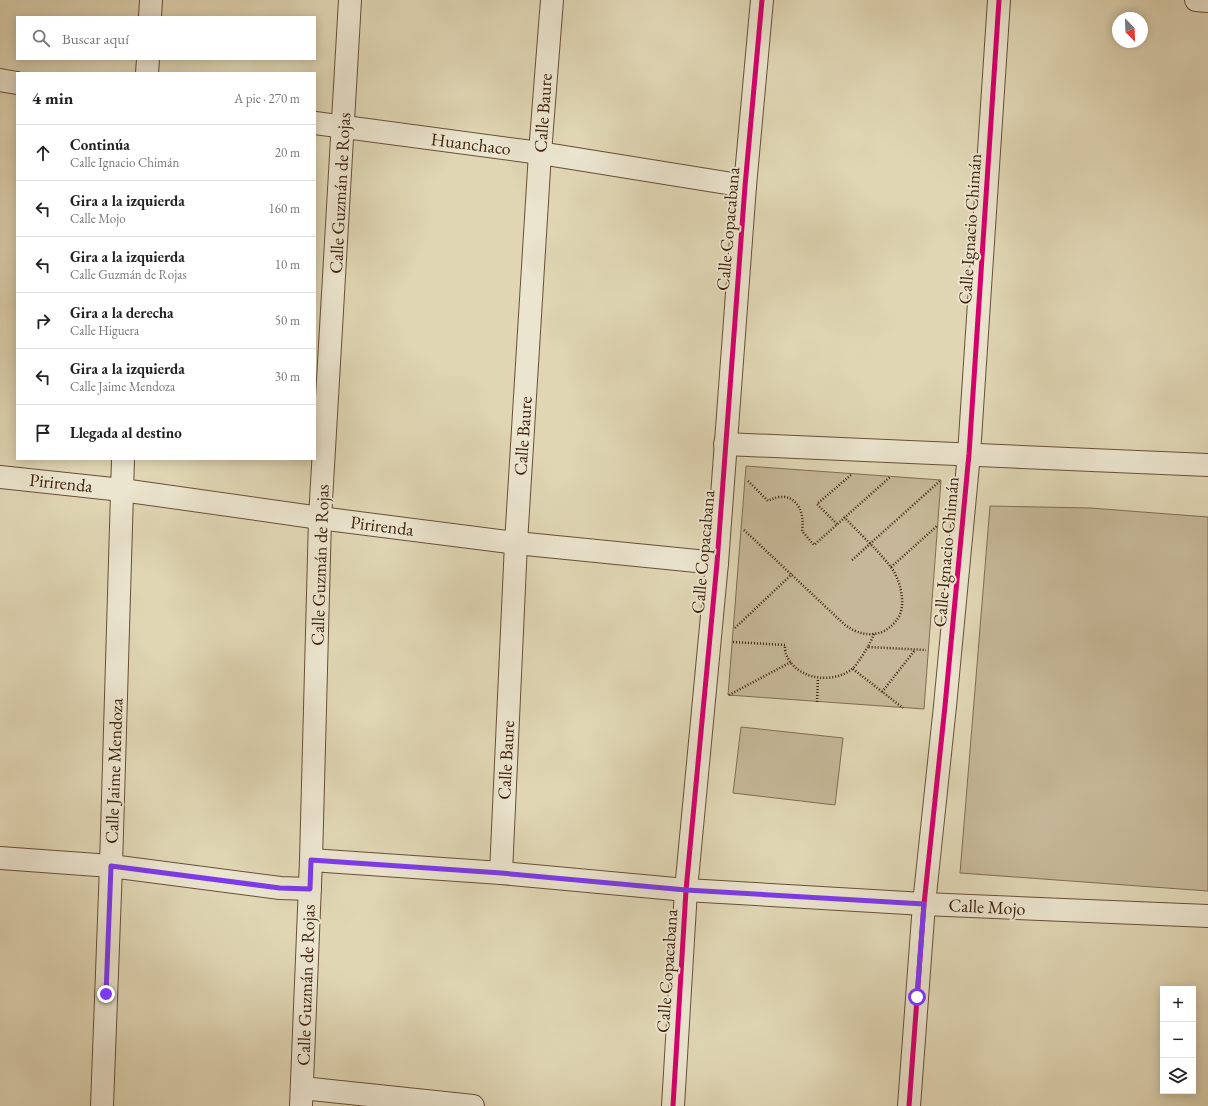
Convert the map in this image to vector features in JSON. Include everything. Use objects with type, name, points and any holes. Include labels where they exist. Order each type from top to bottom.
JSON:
[{"type":"street","points":[[150,16],[151,0]]},
{"type":"street","name":"Calle Guzmán de Rojas","points":[[302,1097],[311,860],[320,518],[344,128],[350,0]]},
{"type":"street","name":"Calle Baure","points":[[501,873],[516,543],[540,153],[552,0]]},
{"type":"street","name":"Calle Copacabana","points":[[673,1106],[686,890],[716,563],[745,186],[762,0]]},
{"type":"street","name":"Calle Ignacio Chimán","points":[[909,1106],[924,904],[969,454],[999,0]]},
{"type":"street","points":[[1196,0],[1208,1]]},
{"type":"street","points":[[147,72],[148,60]]},
{"type":"street","points":[[0,80],[16,82]]},
{"type":"street","name":"Huanchaco","points":[[316,123],[540,153],[745,186]]},
{"type":"street","points":[[725,444],[969,454],[1208,461]]},
{"type":"street","name":"Calle Jaime Mendoza","points":[[102,1106],[111,866],[123,460]]},
{"type":"street","name":"Pirirenda","points":[[0,477],[122,490],[320,518],[516,543],[716,563]]},
{"type":"street","points":[[0,858],[111,866],[280,888],[310,889]]},
{"type":"street","name":"Calle Mojo","points":[[311,860],[501,873],[686,890],[924,904],[1208,916]]},
{"type":"street","points":[[302,1097],[473,1106]]},
{"type":"path","points":[[837,524],[817,504],[852,474]]},
{"type":"path","points":[[745,478],[768,501],[774,497],[786,496],[795,502],[802,514],[804,523],[802,531],[814,545],[890,476]]},
{"type":"path","points":[[852,560],[941,480]]},
{"type":"path","points":[[741,527],[849,628],[864,634],[874,634],[885,631],[900,615],[902,604],[901,592],[891,567],[844,517]]},
{"type":"path","points":[[891,567],[938,525]]},
{"type":"path","points":[[733,630],[792,574]]},
{"type":"path","points":[[732,642],[785,645],[786,654],[798,671],[818,678],[833,677],[844,674],[853,669],[868,647],[874,634]]},
{"type":"path","points":[[868,647],[928,650]]},
{"type":"path","points":[[882,692],[915,650]]},
{"type":"path","points":[[728,695],[791,662]]},
{"type":"path","points":[[853,669],[902,708]]},
{"type":"path","points":[[817,702],[818,678]]},
{"type":"shaded area","points":[[746,466],[941,480],[924,709],[728,695]]},
{"type":"shaded area","points":[[990,506],[1090,508],[1208,517],[1208,891],[960,873]]},
{"type":"shaded area","points":[[741,727],[843,738],[835,805],[733,793]]},
{"type":"cycle path","points":[[673,1106],[686,890],[717,563],[745,186],[762,0]]},
{"type":"cycle path","points":[[909,1106],[924,904],[969,454],[999,0]]},
{"type":"route","points":[[106,994],[111,866],[280,888],[310,889],[311,860],[501,873],[686,890],[924,904],[917,997]]}]
